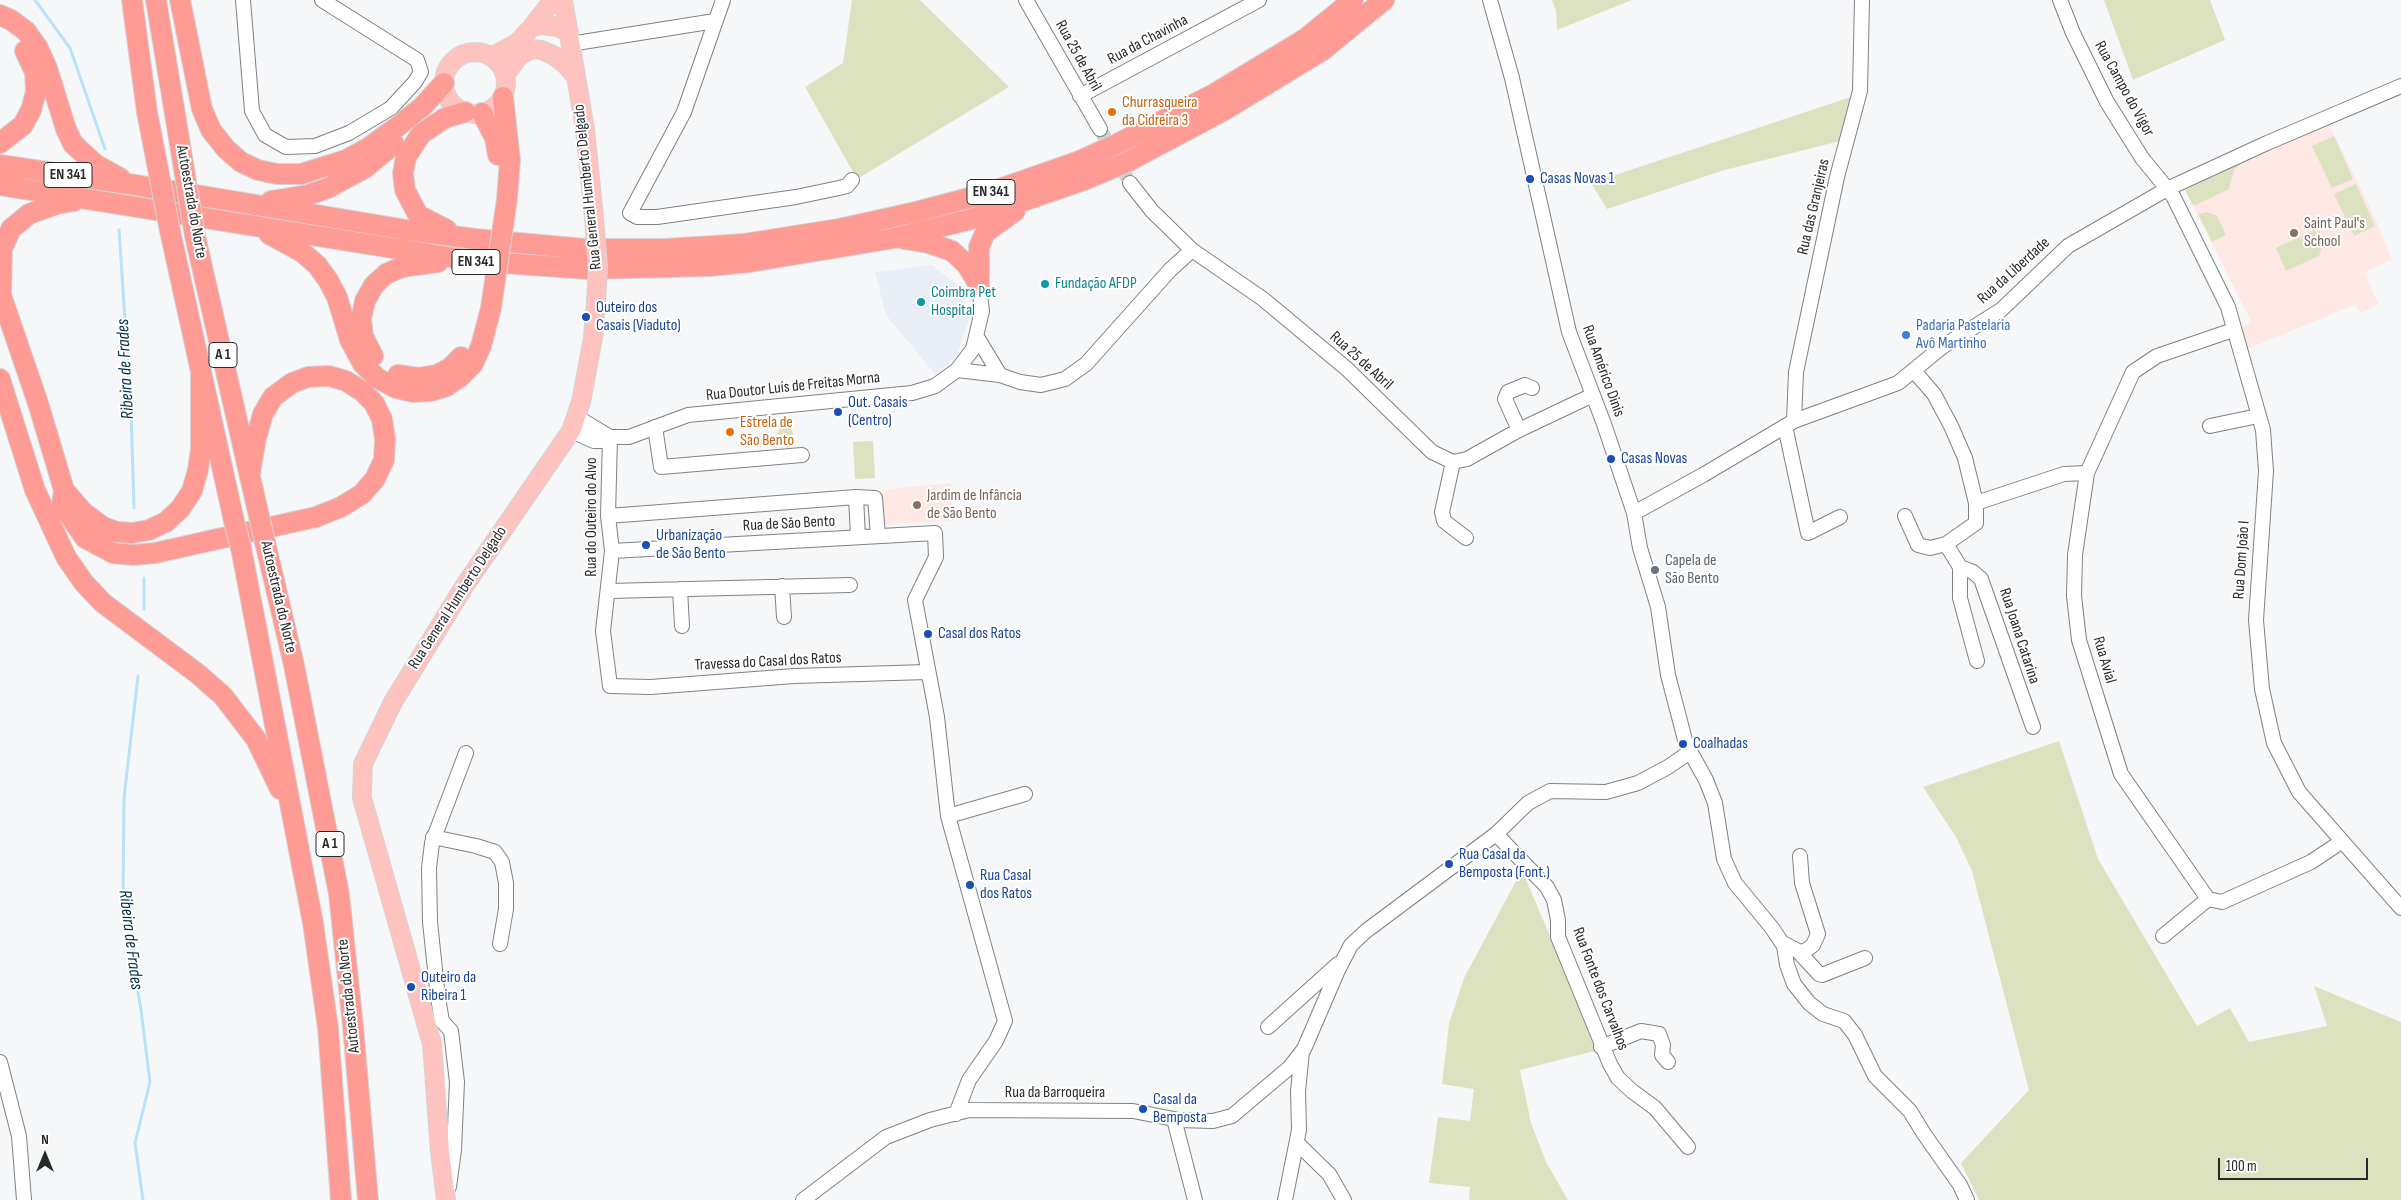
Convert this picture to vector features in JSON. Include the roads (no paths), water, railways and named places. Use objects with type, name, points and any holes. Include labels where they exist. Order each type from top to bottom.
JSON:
[{"type":"highway","name":"Autoestrada do Norte","points":[[132,0],[147,112],[170,231],[241,548],[298,837],[328,1028],[341,1200]]},
{"type":"highway","name":"Autoestrada do Norte","points":[[156,0],[195,236],[296,674],[339,894],[368,1200]]},
{"type":"highway","points":[[180,0],[202,108],[211,130],[226,149],[240,162],[258,170],[277,174],[301,174],[346,160],[368,148],[397,127],[445,87]]},
{"type":"highway","points":[[192,0],[196,80]]},
{"type":"highway","name":"EN 341","points":[[0,165],[475,239],[585,249],[665,249],[744,244],[839,229],[916,212],[988,193],[1077,162],[1119,143],[1214,94],[1305,39],[1353,0]]},
{"type":"highway","name":"EN 341","points":[[0,185],[473,261],[588,269],[709,266],[800,255],[895,238],[968,220],[1038,197],[1127,162],[1223,111],[1322,50],[1384,0]]},
{"type":"highway","points":[[0,15],[11,20],[26,31],[38,48],[47,68],[66,129],[74,144],[95,164],[135,185]]},
{"type":"highway","points":[[0,28],[18,42],[28,55],[34,72],[36,92],[31,110],[23,125],[0,143]]},
{"type":"highway","points":[[233,201],[289,200],[315,193],[347,179],[426,118],[445,87]]},
{"type":"highway","points":[[246,224],[283,240],[317,264],[337,297],[350,340],[363,364],[377,378],[396,388],[413,392],[430,391],[445,386],[460,377],[473,364],[481,346],[501,198],[510,160],[503,97]]},
{"type":"highway","points":[[475,239],[446,230],[418,214],[405,190],[403,173],[406,157],[421,134],[439,121],[474,113],[492,130],[497,148],[501,198]]},
{"type":"highway","points":[[979,286],[979,247],[985,233],[993,225],[1038,197]]},
{"type":"highway","points":[[86,199],[57,204],[29,214],[15,225],[2,249],[1,294],[64,490],[62,506],[85,538],[113,553],[133,554],[154,553],[316,517],[342,508],[362,494],[375,479],[384,460],[385,439],[382,419],[374,403],[362,391],[346,381],[329,376],[308,377],[292,383],[273,397],[264,414],[256,438],[250,473]]},
{"type":"highway","points":[[895,238],[929,243],[952,251],[967,265],[979,286]]},
{"type":"highway","points":[[473,261],[424,263],[402,267],[386,274],[374,286],[365,301],[361,319],[363,336],[370,352],[384,368],[401,376],[418,378],[437,375],[450,368],[462,356],[485,307]]},
{"type":"highway","points":[[0,363],[11,380],[28,437],[25,463]]},
{"type":"highway","points":[[64,490],[93,521],[117,532],[132,533],[148,530],[166,522],[180,509],[192,490],[198,470],[201,449],[201,372]]},
{"type":"highway","points":[[0,379],[25,463],[47,520],[66,557],[84,583],[103,603],[198,674],[223,696],[256,740],[274,774],[298,837]]},
{"type":"highway","points":[[0,421],[7,444],[25,463]]},
{"type":"main road","points":[[491,57],[517,43],[553,0]]},
{"type":"main road","name":"Rua General Humberto Delgado","points":[[447,1200],[440,1152],[434,1062],[435,1022],[364,806],[361,779],[363,764],[393,702],[465,585],[574,424],[593,338],[598,267],[585,130],[563,0]]},
{"type":"main road","points":[[532,27],[558,27],[569,38],[541,50]]},
{"type":"main road","points":[[505,75],[520,54],[533,49],[541,50],[566,64],[575,76]]},
{"type":"main road","points":[[473,52],[491,57],[497,62],[505,75],[506,82],[503,97],[498,104],[474,113],[453,104],[445,87],[446,74],[456,59],[473,52]]},
{"type":"street","points":[[243,0],[252,111],[265,135],[286,147],[315,146],[350,133],[390,108],[415,82],[421,72],[417,60],[322,0]]},
{"type":"street","points":[[723,0],[684,112],[630,213],[637,217],[657,216],[796,197],[847,186],[852,180]]},
{"type":"street","name":"Rua 25 de Abril","points":[[1026,0],[1100,130]]},
{"type":"street","name":"Rua da Chavinha","points":[[1080,96],[1259,0]]},
{"type":"street","name":"Rua Américo Dinis","points":[[1490,0],[1512,78],[1569,332],[1634,513],[1640,548],[1658,607],[1668,676],[1690,752],[1706,780],[1715,803],[1724,859],[1735,883],[1781,942]]},
{"type":"street","name":"Rua das Granjeiras","points":[[1840,518],[1808,533],[1789,423],[1796,372],[1837,177],[1860,91],[1862,0]]},
{"type":"street","name":"Rua Campo do Vigor","points":[[2060,0],[2073,33],[2107,102],[2142,158],[2167,189]]},
{"type":"street","points":[[569,38],[715,21]]},
{"type":"street","name":"Rua da Liberdade","points":[[1634,513],[1703,475],[1789,423],[1898,383],[1942,348],[2000,310],[2068,246],[2167,189],[2267,143],[2401,86]]},
{"type":"street","name":"Rua 25 de Abril","points":[[1130,183],[1152,211],[1192,250],[1263,300],[1347,369],[1432,452],[1452,462]]},
{"type":"street","name":"Rua Dom João I","points":[[2167,189],[2173,196],[2228,307],[2263,430],[2266,471],[2256,620],[2262,689],[2274,743],[2298,792],[2401,908]]},
{"type":"street","points":[[957,370],[1000,375],[1020,382],[1041,385],[1064,379],[1086,364],[1170,270],[1192,250]]},
{"type":"street","name":"Rua Doutor Luís de Freitas Morna","points":[[574,424],[594,441],[610,437],[628,437],[688,415],[912,393],[935,386],[957,370],[973,349],[982,311],[979,286]]},
{"type":"street","name":"Rua Avial","points":[[2208,899],[2121,774],[2079,640],[2074,596],[2076,555],[2087,473],[2133,372],[2157,356],[2233,330]]},
{"type":"street","points":[[977,337],[1000,375]]},
{"type":"street","points":[[979,373],[986,367],[988,356]]},
{"type":"street","points":[[1906,516],[1918,544],[1930,548],[1946,544],[1976,523],[1976,503],[1965,458],[1934,394],[1914,371]]},
{"type":"street","points":[[1518,430],[1506,404],[1506,394],[1525,385],[1532,388]]},
{"type":"street","points":[[1466,538],[1444,521],[1442,512],[1452,462],[1467,459],[1518,430],[1592,394]]},
{"type":"street","points":[[2210,426],[2258,416]]},
{"type":"street","points":[[655,427],[661,467],[802,455]]},
{"type":"street","name":"Rua do Outeiro do Alvo","points":[[610,437],[608,516],[612,550],[609,591],[602,631],[610,686]]},
{"type":"street","points":[[1976,503],[2064,474],[2087,473]]},
{"type":"street","points":[[608,516],[856,497],[875,498],[878,536],[935,533],[936,557],[915,600],[927,672],[937,717],[948,816],[1005,1021],[996,1041],[969,1080],[956,1114]]},
{"type":"street","points":[[856,497],[858,537]]},
{"type":"street","name":"Rua de São Bento","points":[[612,550],[878,536]]},
{"type":"street","name":"Rua Joana Catarina","points":[[1946,544],[1960,567],[1973,572],[1981,579],[2033,728]]},
{"type":"street","points":[[1960,567],[1960,598],[1977,661]]},
{"type":"street","points":[[609,591],[850,585]]},
{"type":"street","points":[[782,586],[784,617]]},
{"type":"street","points":[[680,589],[682,626]]},
{"type":"street","name":"Travessa do Casal dos Ratos","points":[[610,686],[651,688],[794,676],[927,672]]},
{"type":"street","points":[[1285,1200],[1299,1130],[1298,1091],[1303,1050],[1351,945],[1366,931],[1496,834],[1528,803],[1550,791],[1606,792],[1638,783],[1668,767],[1690,752]]},
{"type":"street","points":[[435,1022],[430,922],[430,868],[433,838],[466,753]]},
{"type":"street","points":[[948,816],[1025,794]]},
{"type":"street","name":"Rua Fonte dos Carvalhos","points":[[1496,834],[1546,886],[1554,900],[1558,920],[1558,937],[1601,1047],[1618,1078],[1655,1108],[1688,1147]]},
{"type":"street","points":[[433,838],[495,852],[502,862],[506,883],[506,909],[500,944]]},
{"type":"street","points":[[2164,936],[2208,899],[2222,902],[2311,862],[2341,842]]},
{"type":"street","points":[[1798,952],[1804,952],[1813,946],[1818,934],[1802,883],[1800,856]]},
{"type":"street","points":[[1781,942],[1798,952],[1822,975],[1866,958]]},
{"type":"street","points":[[1781,942],[1794,984],[1809,1003],[1823,1014],[1844,1021],[1855,1035],[1875,1076],[1910,1111],[1960,1185],[1967,1200]]},
{"type":"street","points":[[1268,1027],[1315,986],[1345,956]]},
{"type":"street","points":[[1601,1047],[1641,1031],[1659,1034],[1663,1045],[1662,1055],[1668,1062]]},
{"type":"street","name":"Rua da Barroqueira","points":[[803,1200],[886,1137],[930,1120],[969,1110],[1133,1111],[1174,1119],[1213,1122],[1232,1116],[1290,1067],[1303,1050]]},
{"type":"street","points":[[0,1062],[19,1136],[24,1200]]},
{"type":"street","points":[[1174,1119],[1194,1200]]},
{"type":"street","points":[[1297,1143],[1329,1174],[1344,1200]]},
{"type":"waterway","name":"Ribeira de Frades","points":[[35,0],[70,48],[105,149]]},
{"type":"waterway","name":"Ribeira de Frades","points":[[119,230],[131,410],[134,508]]},
{"type":"waterway","name":"Ribeira de Frades","points":[[144,578],[144,609]]},
{"type":"waterway","name":"Ribeira de Frades","points":[[138,676],[124,798],[123,904],[141,1010],[150,1082],[135,1143],[143,1200]]},
{"type":"tunnel","points":[[1100,129],[1130,183]]},
{"type":"place","name":"Churrasqueira da Cidreira 3","points":[[1112,112]]},
{"type":"place","name":"Casas Novas 1","points":[[1530,179]]},
{"type":"place","name":"Saint Paul's School","points":[[2294,233]]},
{"type":"place","name":"Fundação AFDP","points":[[1045,284]]},
{"type":"place","name":"Coimbra Pet Hospital","points":[[921,302]]},
{"type":"place","name":"Outeiro dos Casais (Viaduto)","points":[[586,317]]},
{"type":"place","name":"Padaria Pastelaria Avô Martinho","points":[[1906,335]]},
{"type":"place","name":"Out. Casais (Centro)","points":[[838,412]]},
{"type":"place","name":"Estrela de São Bento","points":[[730,432]]},
{"type":"place","name":"Casas Novas","points":[[1611,459]]},
{"type":"place","name":"Jardim de Infância de São Bento","points":[[917,505]]},
{"type":"place","name":"Urbanização de São Bento","points":[[646,545]]},
{"type":"place","name":"Capela de São Bento","points":[[1655,570]]},
{"type":"place","name":"Casal dos Ratos","points":[[928,634]]},
{"type":"place","name":"Coalhadas","points":[[1683,744]]},
{"type":"place","name":"Rua Casal da Bemposta (Font.)","points":[[1449,864]]},
{"type":"place","name":"Rua Casal dos Ratos","points":[[970,885]]},
{"type":"place","name":"Outeiro da Ribeira 1","points":[[411,987]]},
{"type":"place","name":"Casal da Bemposta","points":[[1143,1109]]}]
